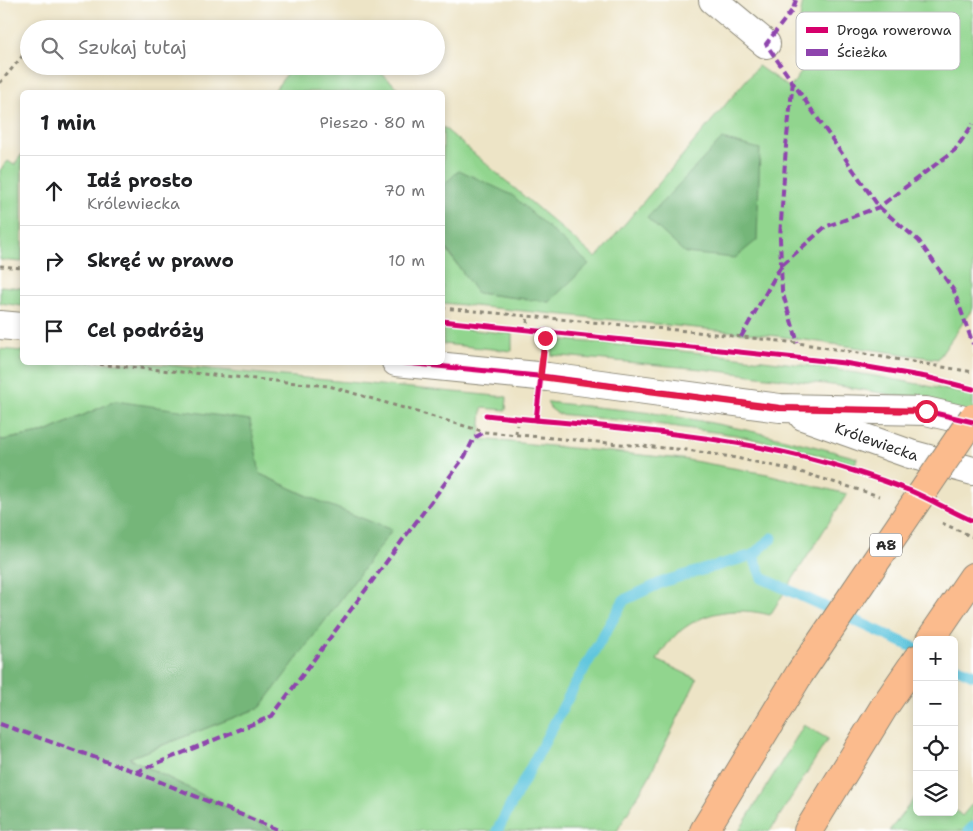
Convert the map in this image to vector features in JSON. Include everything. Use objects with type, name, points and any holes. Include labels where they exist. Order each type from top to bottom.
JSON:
[{"type":"highway","name":"A8","points":[[704,831],[800,673],[973,418]]},
{"type":"highway","points":[[933,636],[973,577]]},
{"type":"highway","points":[[808,831],[884,707],[913,665]]},
{"type":"street","points":[[713,0],[766,44]]},
{"type":"street","points":[[0,325],[20,327]]},
{"type":"street","name":"Królewiecka","points":[[426,365],[548,377],[780,408],[926,411],[973,422]]},
{"type":"street","name":"Królewiecka","points":[[780,408],[910,454],[973,471]]},
{"type":"path","points":[[0,83],[20,59]]},
{"type":"path","points":[[0,266],[20,268]]},
{"type":"path","points":[[445,308],[798,343],[973,372]]},
{"type":"path","points":[[527,323],[528,316]]},
{"type":"path","points":[[108,365],[329,386],[484,432],[687,450],[731,457],[794,470],[881,497]]},
{"type":"path","points":[[516,434],[517,425]]},
{"type":"path","points":[[941,522],[973,538]]},
{"type":"green space","points":[[804,0],[973,0],[973,308],[938,359],[777,336],[445,303],[445,248],[478,293],[549,302],[459,170],[445,184],[445,129],[596,258],[758,66],[790,88],[803,70],[960,70],[960,12],[801,12]]},
{"type":"green space","points":[[286,75],[383,75],[401,90],[275,90]]},
{"type":"green space","points":[[722,139],[760,149],[757,240],[735,258],[685,253],[647,218]]},
{"type":"green space","points":[[20,157],[20,262],[0,260],[0,170],[8,161],[14,165]]},
{"type":"green space","points":[[459,170],[512,195],[589,264],[549,302],[477,293],[445,247],[445,184]]},
{"type":"green space","points":[[0,286],[20,288],[20,306],[0,303]]},
{"type":"green space","points":[[445,327],[512,334],[512,351],[445,344]]},
{"type":"green space","points":[[565,340],[770,361],[923,385],[973,396],[973,414],[899,396],[840,386],[702,369],[551,355],[554,347]]},
{"type":"green space","points":[[0,349],[20,351],[20,365],[167,365],[507,397],[506,410],[482,408],[480,439],[682,459],[767,474],[847,494],[770,615],[736,611],[705,617],[678,633],[667,645],[657,660],[697,679],[649,777],[617,831],[274,831],[129,758],[261,707],[321,502],[260,474],[115,401],[46,432],[0,439]]},
{"type":"green space","points":[[115,401],[250,420],[260,474],[321,502],[392,530],[261,707],[129,758],[274,831],[0,831],[0,439],[46,432]]},
{"type":"green space","points":[[547,402],[653,413],[705,422],[781,438],[857,458],[855,464],[736,435],[648,423],[558,414],[550,408]]},
{"type":"green space","points":[[804,725],[828,739],[770,831],[739,831]]},
{"type":"green space","points":[[913,800],[913,816],[958,816],[958,812],[962,816],[973,803],[973,831],[889,831]]},
{"type":"waterway","points":[[497,831],[577,681],[624,600],[665,581],[753,555],[772,538]]},
{"type":"waterway","points":[[753,555],[762,578],[913,647]]},
{"type":"waterway","points":[[958,668],[973,675]]},
{"type":"waterway","points":[[969,831],[973,827]]},
{"type":"marked path","points":[[796,0],[793,9],[766,44],[879,207],[919,241],[954,291],[973,344]]},
{"type":"marked path","points":[[793,81],[786,146],[780,238],[782,291],[798,343]]},
{"type":"marked path","points":[[741,337],[781,266],[825,227],[879,207],[955,150],[973,124]]},
{"type":"marked path","points":[[0,724],[136,772],[272,716],[465,456],[474,438],[485,432]]},
{"type":"marked path","points":[[136,772],[281,831]]},
{"type":"cycle path","points":[[445,321],[844,363],[926,377],[973,389]]},
{"type":"cycle path","points":[[536,420],[546,331]]},
{"type":"cycle path","points":[[426,365],[548,377],[780,408],[926,411],[973,422]]},
{"type":"cycle path","points":[[486,415],[625,428],[764,448],[809,458],[883,481],[911,491],[973,521]]},
{"type":"route","points":[[545,338],[540,377],[780,408],[926,411]]}]
